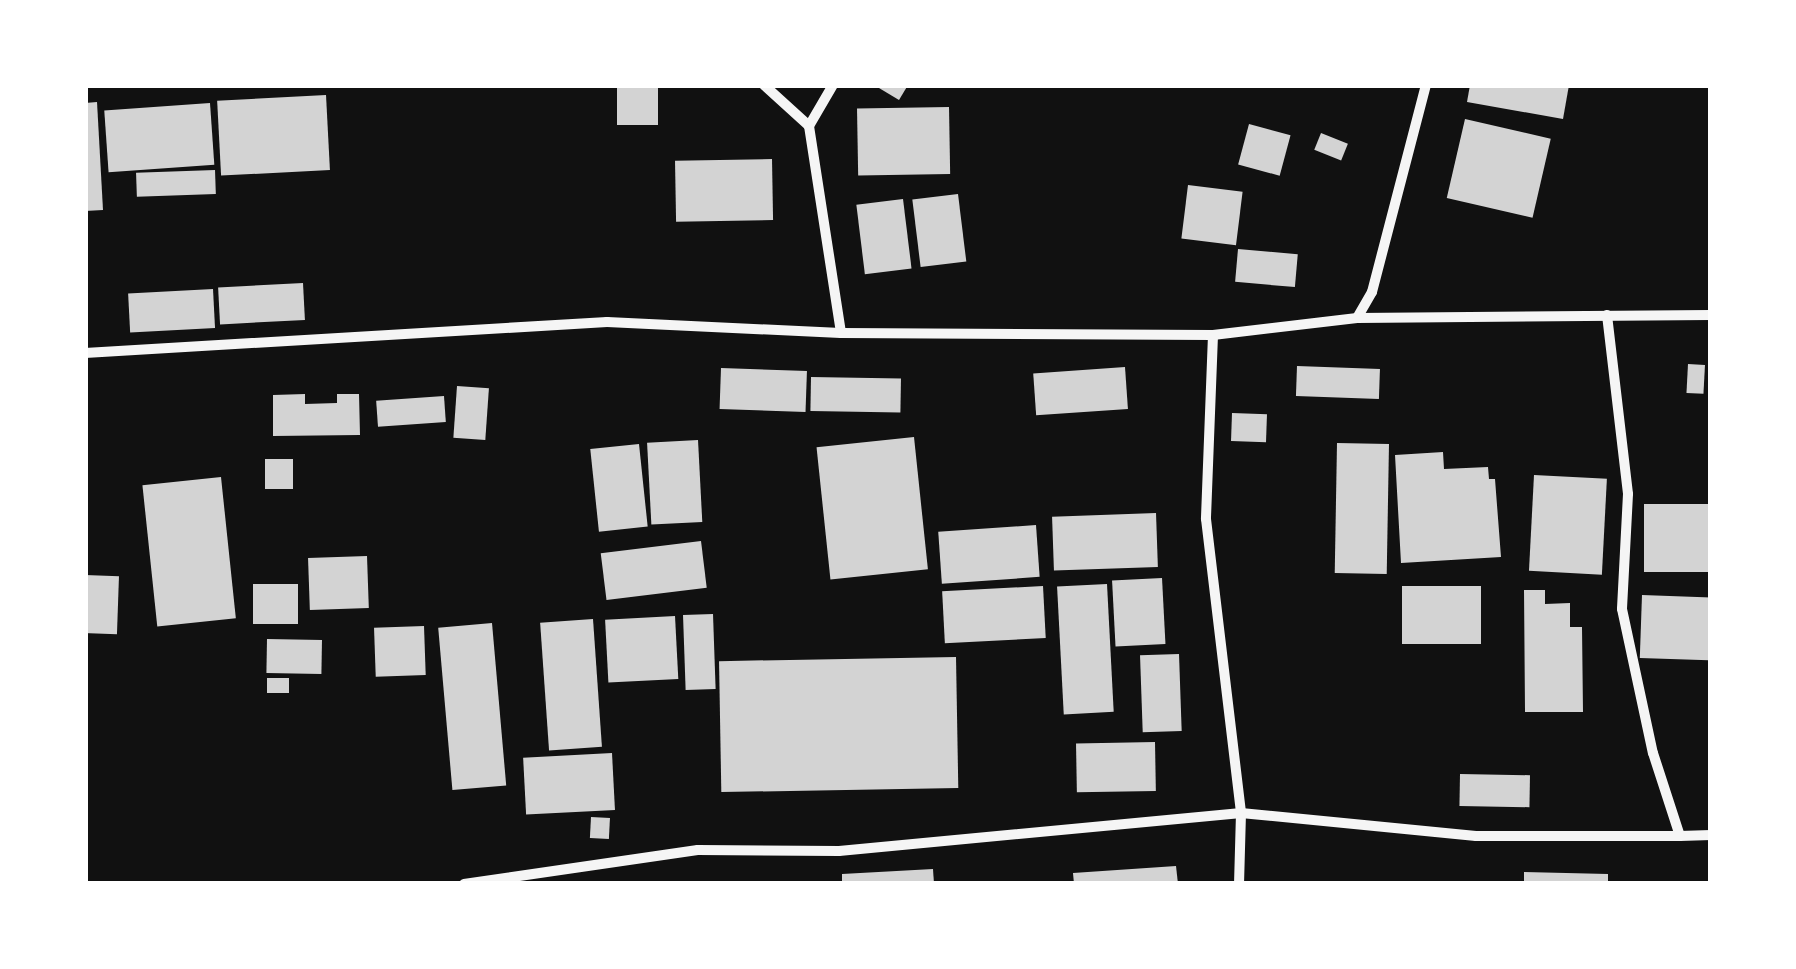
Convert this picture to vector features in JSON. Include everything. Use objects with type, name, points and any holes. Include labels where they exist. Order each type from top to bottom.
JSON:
[{"type":"street","points":[[764,85],[809,126],[841,333]]},
{"type":"street","points":[[809,126],[834,85]]},
{"type":"street","points":[[1357,318],[1372,292],[1426,85]]},
{"type":"street","points":[[1607,315],[1628,494],[1622,609],[1653,753],[1680,836]]},
{"type":"street","points":[[85,353],[607,322],[841,333],[1213,335],[1357,318],[1711,315]]},
{"type":"street","points":[[1213,335],[1206,519],[1240,814],[1240,884]]},
{"type":"street","points":[[464,884],[698,850],[839,851],[1240,814],[1476,836],[1711,835]]},
{"type":"building","points":[[617,85],[658,85],[658,125],[617,125]]},
{"type":"building","points":[[874,85],[908,85],[899,100]]},
{"type":"building","points":[[1470,85],[1569,85],[1563,119],[1467,102]]},
{"type":"building","points":[[326,95],[330,170],[221,176],[217,101]]},
{"type":"building","points":[[97,102],[103,210],[85,211],[85,103]]},
{"type":"building","points":[[210,103],[214,165],[109,172],[104,110]]},
{"type":"building","points":[[949,107],[950,174],[858,176],[857,109]]},
{"type":"building","points":[[1465,119],[1551,139],[1533,218],[1447,198]]},
{"type":"building","points":[[1249,124],[1291,135],[1280,176],[1238,165]]},
{"type":"building","points":[[1321,133],[1348,144],[1341,161],[1314,150]]},
{"type":"building","points":[[772,159],[773,220],[676,222],[675,161]]},
{"type":"building","points":[[215,170],[216,194],[137,197],[136,173]]},
{"type":"building","points":[[1188,185],[1243,192],[1236,245],[1181,239]]},
{"type":"building","points":[[958,194],[966,261],[921,267],[912,200]]},
{"type":"building","points":[[903,199],[912,268],[865,274],[856,205]]},
{"type":"building","points":[[1238,249],[1298,254],[1295,287],[1235,282]]},
{"type":"building","points":[[303,283],[305,320],[220,324],[218,287]]},
{"type":"building","points":[[213,289],[215,328],[130,332],[128,293]]},
{"type":"building","points":[[1688,364],[1705,365],[1703,394],[1686,393]]},
{"type":"building","points":[[1297,366],[1380,369],[1379,399],[1296,396]]},
{"type":"building","points":[[1125,367],[1128,409],[1036,415],[1033,373]]},
{"type":"building","points":[[721,368],[807,371],[806,412],[720,409]]},
{"type":"building","points":[[811,377],[901,379],[900,413],[810,411]]},
{"type":"building","points":[[457,386],[489,388],[485,440],[453,438]]},
{"type":"building","points":[[305,394],[305,404],[337,403],[337,394],[359,394],[360,435],[273,436],[273,395]]},
{"type":"building","points":[[444,396],[446,422],[378,427],[376,401]]},
{"type":"building","points":[[1232,413],[1267,414],[1266,442],[1231,441]]},
{"type":"building","points":[[914,437],[928,569],[830,580],[817,447]]},
{"type":"building","points":[[698,440],[702,522],[651,525],[647,443]]},
{"type":"building","points":[[1337,443],[1389,444],[1387,574],[1335,573]]},
{"type":"building","points":[[639,444],[648,527],[599,532],[590,449]]},
{"type":"building","points":[[1443,452],[1444,469],[1488,467],[1489,479],[1495,479],[1501,557],[1401,563],[1395,455]]},
{"type":"building","points":[[265,459],[293,459],[293,489],[265,489]]},
{"type":"building","points":[[1534,475],[1607,479],[1602,575],[1529,571]]},
{"type":"building","points":[[221,477],[236,618],[157,626],[142,485]]},
{"type":"building","points":[[1644,504],[1711,504],[1711,572],[1644,572]]},
{"type":"building","points":[[1156,513],[1158,567],[1054,571],[1052,517]]},
{"type":"building","points":[[1036,525],[1040,577],[942,584],[938,532]]},
{"type":"building","points":[[701,541],[707,588],[606,600],[601,553]]},
{"type":"building","points":[[367,556],[369,608],[310,610],[308,558]]},
{"type":"building","points":[[85,575],[119,576],[117,634],[85,633]]},
{"type":"building","points":[[1162,578],[1165,644],[1116,647],[1112,581]]},
{"type":"building","points":[[253,584],[298,584],[298,624],[253,624]]},
{"type":"building","points":[[1107,584],[1114,712],[1064,714],[1057,587]]},
{"type":"building","points":[[1043,586],[1046,638],[945,643],[942,591]]},
{"type":"building","points":[[1402,586],[1481,586],[1481,644],[1402,644]]},
{"type":"building","points":[[1524,590],[1545,590],[1545,604],[1570,603],[1570,627],[1582,627],[1583,712],[1525,712]]},
{"type":"building","points":[[1642,595],[1711,597],[1709,660],[1640,658]]},
{"type":"building","points":[[713,614],[716,689],[686,690],[683,615]]},
{"type":"building","points":[[675,616],[678,679],[608,683],[605,620]]},
{"type":"building","points":[[593,619],[602,747],[549,750],[540,623]]},
{"type":"building","points":[[492,623],[506,785],[452,790],[438,628]]},
{"type":"building","points":[[424,626],[426,675],[376,677],[374,628]]},
{"type":"building","points":[[267,639],[322,640],[321,674],[266,673]]},
{"type":"building","points":[[1179,654],[1182,731],[1143,732],[1140,655]]},
{"type":"building","points":[[956,657],[958,788],[721,792],[719,661]]},
{"type":"building","points":[[267,678],[289,678],[289,693],[267,693]]},
{"type":"building","points":[[1155,742],[1156,791],[1077,792],[1076,743]]},
{"type":"building","points":[[612,753],[615,810],[526,815],[523,758]]},
{"type":"building","points":[[1460,774],[1530,775],[1529,807],[1459,806]]},
{"type":"building","points":[[591,817],[610,818],[609,839],[590,838]]},
{"type":"building","points":[[1176,866],[1178,884],[1074,884],[1073,873]]},
{"type":"building","points":[[933,869],[934,884],[842,884],[842,874]]},
{"type":"building","points":[[1524,872],[1608,874],[1608,884],[1524,884]]}]
